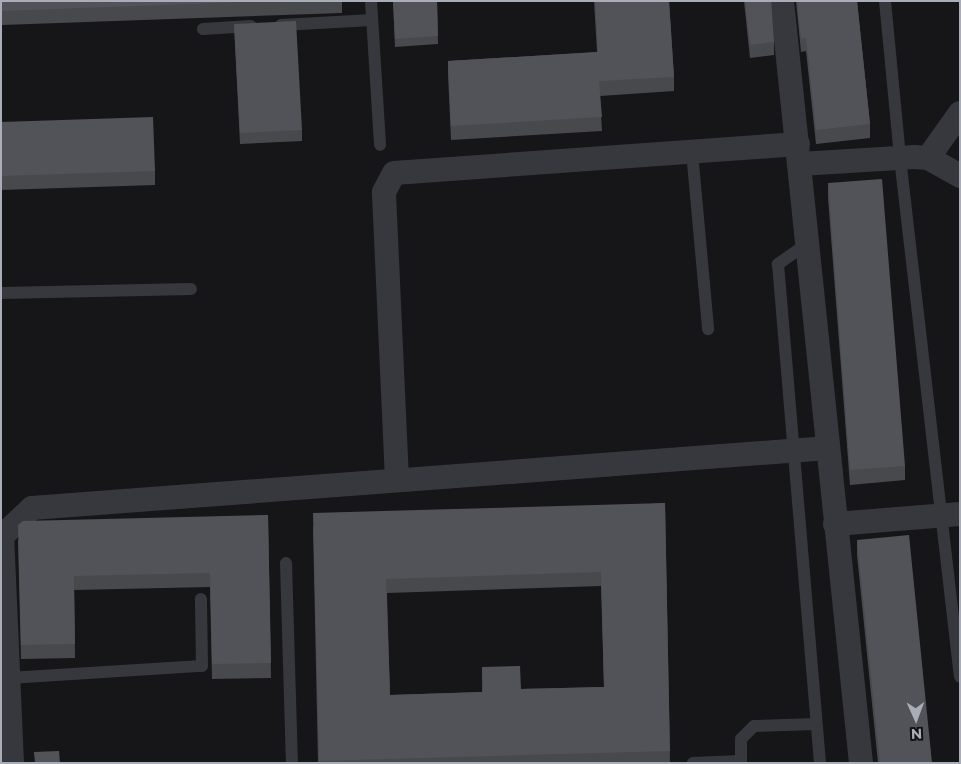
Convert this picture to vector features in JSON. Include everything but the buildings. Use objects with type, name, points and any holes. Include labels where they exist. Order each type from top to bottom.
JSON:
[{"type":"street","points":[[782,1],[861,763]]},
{"type":"street","points":[[928,158],[960,113]]},
{"type":"street","points":[[397,480],[384,192],[394,173],[692,152],[928,158],[960,176]]},
{"type":"street","points":[[12,763],[2,536],[32,508],[828,448]]},
{"type":"street","points":[[835,524],[951,515]]},
{"type":"lane","points":[[371,1],[380,145]]},
{"type":"lane","points":[[885,1],[900,158],[951,515],[960,677]]},
{"type":"lane","points":[[204,29],[372,20]]},
{"type":"lane","points":[[692,152],[708,329]]},
{"type":"lane","points":[[808,242],[778,264],[820,763]]},
{"type":"lane","points":[[1,293],[191,289]]},
{"type":"lane","points":[[286,563],[292,763]]},
{"type":"lane","points":[[8,678],[202,666],[201,599]]},
{"type":"lane","points":[[693,763],[741,762],[741,739],[754,726],[816,724]]}]
